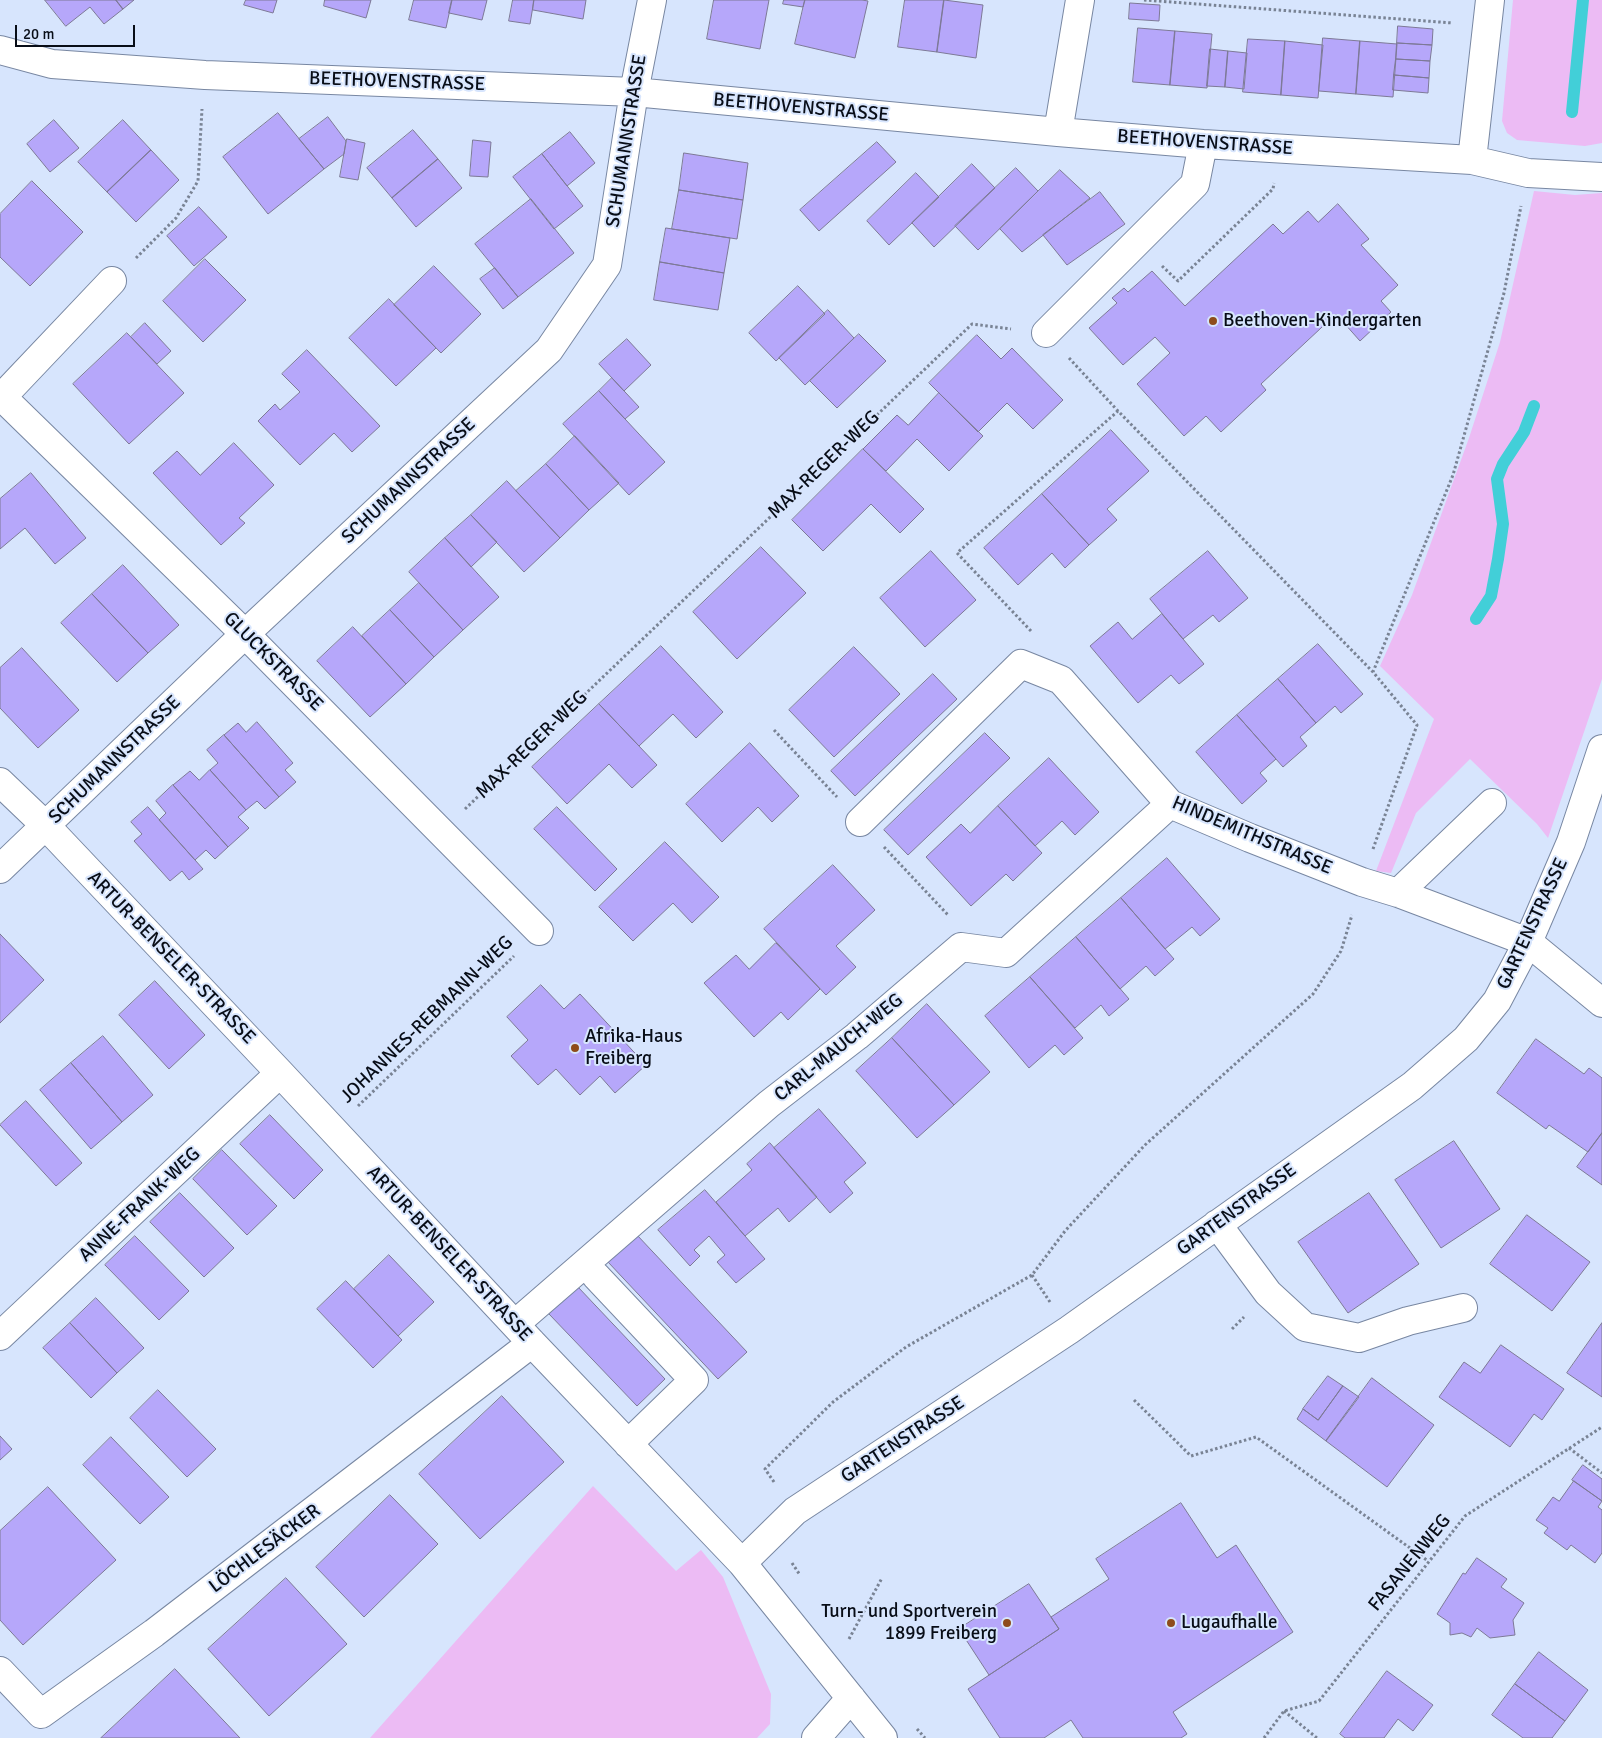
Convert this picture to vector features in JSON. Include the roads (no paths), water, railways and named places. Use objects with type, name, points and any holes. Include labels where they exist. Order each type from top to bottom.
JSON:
[{"type":"street","name":"SCHUMANNSTRASSE","points":[[0,869],[245,634],[549,350],[606,265],[634,92],[652,0]]},
{"type":"street","points":[[1058,132],[1080,0]]},
{"type":"street","points":[[1472,160],[1488,13]]},
{"type":"street","name":"BEETHOVENSTRASSE","points":[[0,50],[52,64],[204,75],[634,92],[1204,144],[1472,160],[1528,173],[1602,177]]},
{"type":"street","points":[[1046,333],[1195,184],[1204,144]]},
{"type":"street","points":[[1,398],[112,281]]},
{"type":"street","name":"GLUCKSTRASSE","points":[[1,398],[245,634],[539,931]]},
{"type":"street","name":"HINDEMITHSTRASSE","points":[[860,822],[1021,664],[1060,680],[1170,804],[1362,882],[1528,942],[1602,1003]]},
{"type":"street","name":"GARTENSTRASSE","points":[[742,1563],[795,1512],[1069,1330],[1412,1086],[1466,1039],[1496,1001],[1528,942],[1571,842],[1602,749]]},
{"type":"street","name":"ARTUR-BENSELER-STRASSE","points":[[0,782],[46,826],[742,1563],[883,1738]]},
{"type":"street","points":[[1398,894],[1492,803]]},
{"type":"street","name":"CARL-MAUCH-WEG","points":[[524,1334],[769,1104],[857,1036],[961,947],[1006,953],[1170,804]]},
{"type":"street","name":"ANNE-FRANK-WEG","points":[[0,1336],[280,1073]]},
{"type":"street","points":[[1217,1224],[1268,1293],[1305,1327],[1358,1338],[1408,1321],[1463,1308]]},
{"type":"street","points":[[596,1276],[694,1380],[628,1444]]},
{"type":"street","name":"LÖCHLESÄCKER","points":[[0,1671],[41,1714],[154,1633],[524,1334]]},
{"type":"street","points":[[816,1738],[851,1698]]},
{"type":"waterway","points":[[1572,112],[1583,0]]},
{"type":"waterway","points":[[1476,619],[1491,596],[1498,559],[1503,524],[1497,479],[1503,464],[1524,432],[1534,406]]},
{"type":"place","name":"Beethoven-Kindergarten","points":[[1213,321]]},
{"type":"place","name":"Afrika-Haus Freiberg","points":[[575,1048]]},
{"type":"place","name":"Turn- und Sportverein 1899 Freiberg","points":[[1007,1623]]},
{"type":"place","name":"Lugaufhalle","points":[[1171,1623]]}]
